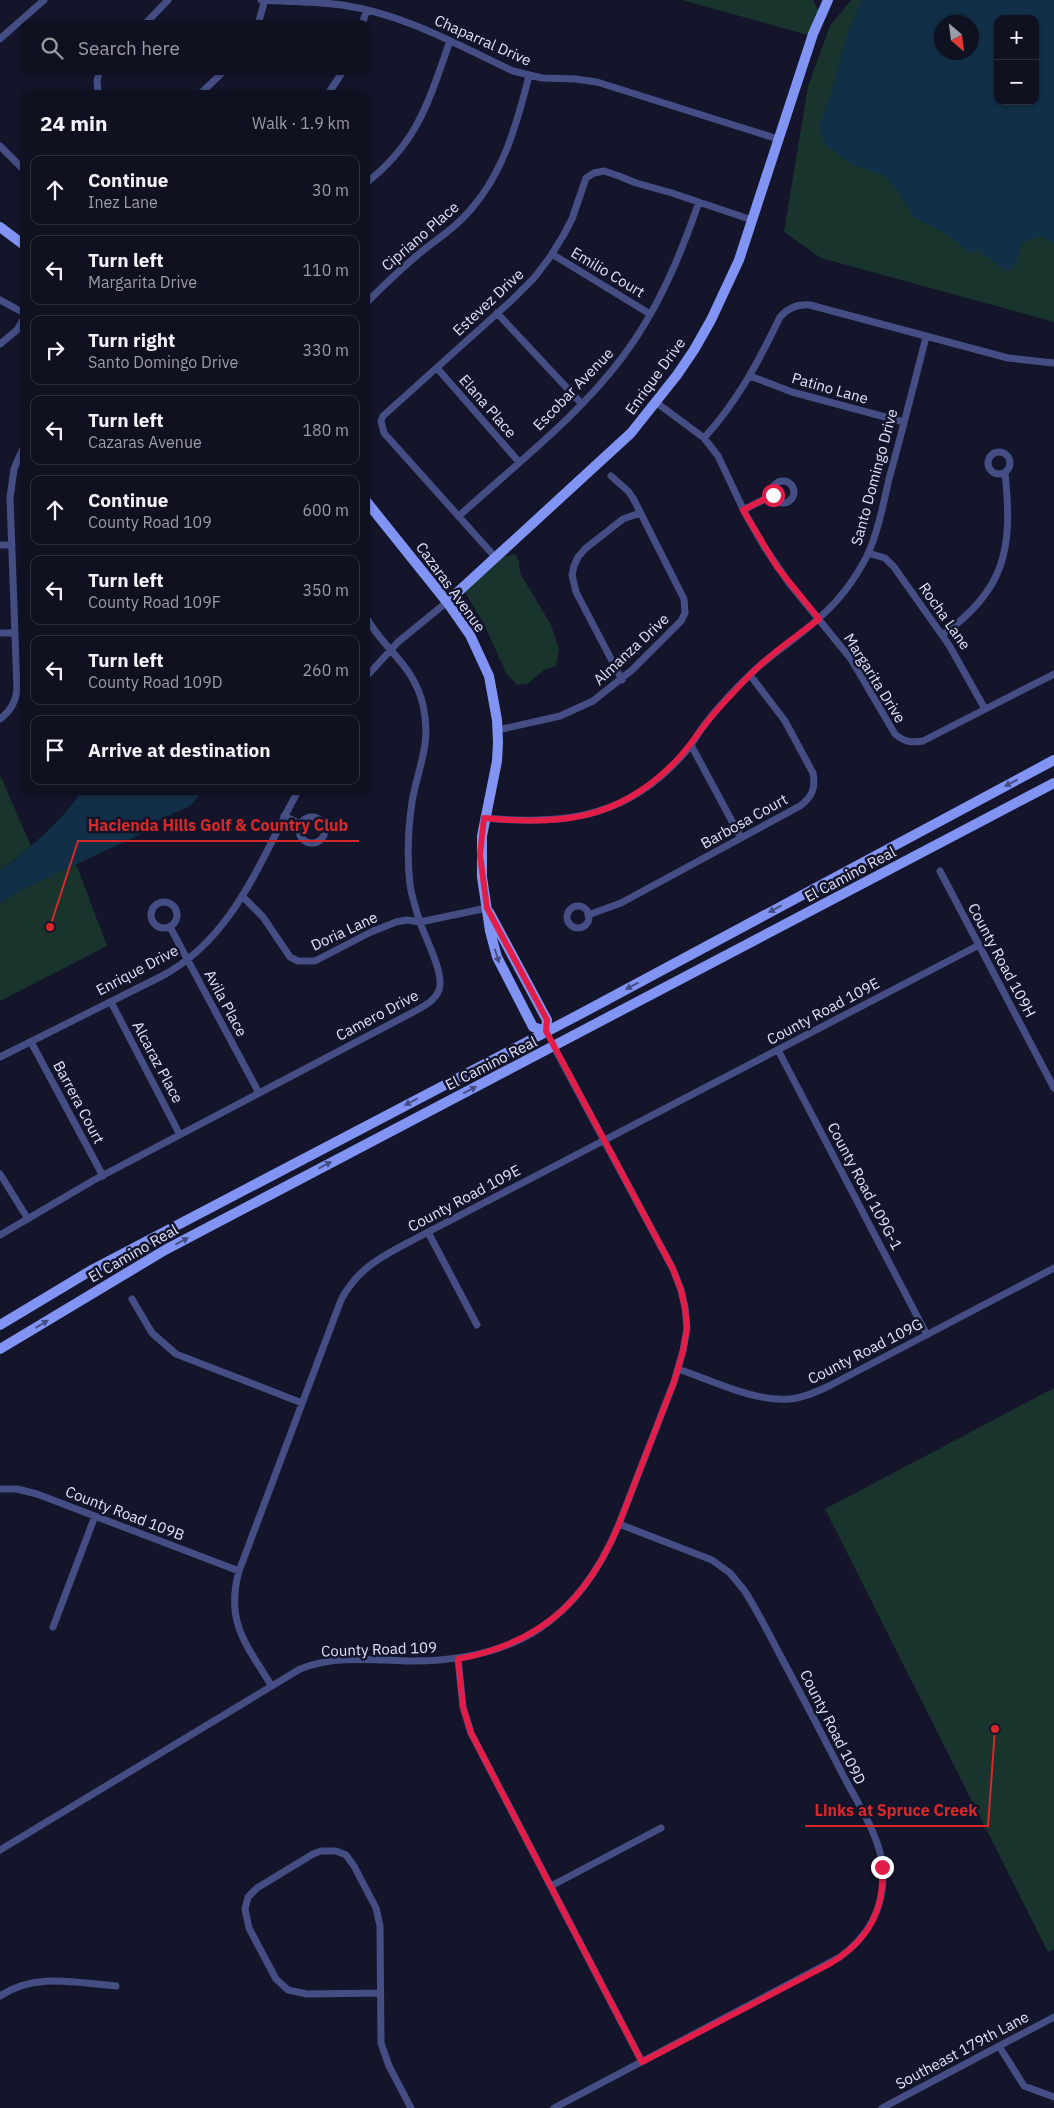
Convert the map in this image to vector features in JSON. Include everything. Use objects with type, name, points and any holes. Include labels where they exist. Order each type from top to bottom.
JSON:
[{"type":"main road","name":"Enrique Drive","points":[[447,602],[631,433],[686,363],[711,320],[739,260],[813,34],[828,0]]},
{"type":"main road","points":[[0,227],[20,241]]},
{"type":"main road","name":"Cazaras Avenue","points":[[370,506],[447,602],[470,635],[489,676],[494,696],[498,730],[497,761],[484,818],[480,855],[490,931],[500,965],[533,1027],[546,1031],[547,1020],[487,908]]},
{"type":"main road","name":"El Camino Real","points":[[0,1325],[90,1271],[546,1031],[1054,760]]},
{"type":"main road","name":"El Camino Real","points":[[0,1349],[165,1250],[1054,783]]},
{"type":"main road","points":[[546,1031],[554,1047]]},
{"type":"street","points":[[21,20],[44,0]]},
{"type":"street","points":[[149,20],[168,0]]},
{"type":"street","name":"Chaparral Drive","points":[[261,0],[320,2],[367,10],[406,21],[513,72],[529,76],[597,82],[778,139]]},
{"type":"street","points":[[259,20],[265,0]]},
{"type":"street","points":[[363,20],[367,10]]},
{"type":"street","points":[[0,39],[20,21]]},
{"type":"street","points":[[370,180],[392,161],[416,129],[426,110],[450,41]]},
{"type":"street","points":[[98,90],[99,75]]},
{"type":"street","points":[[204,90],[220,75]]},
{"type":"street","points":[[331,90],[340,75]]},
{"type":"street","name":"Cipriano Place","points":[[370,299],[410,262],[458,223],[484,194],[505,152],[529,76]]},
{"type":"street","points":[[0,146],[20,166]]},
{"type":"street","name":"Estevez Drive","points":[[496,558],[384,432],[382,427],[383,416],[498,313],[534,278],[552,254],[572,220],[586,178],[594,173],[604,171],[752,220]]},
{"type":"street","name":"Escobar Avenue","points":[[459,516],[582,403],[619,361],[650,314],[677,263],[699,202]]},
{"type":"street","name":"Emilio Court","points":[[552,254],[650,314]]},
{"type":"street","points":[[0,300],[20,311]]},
{"type":"street","points":[[704,438],[729,407],[750,376],[785,311],[801,305],[810,305],[1008,358],[1054,363]]},
{"type":"street","points":[[498,313],[582,403]]},
{"type":"street","points":[[0,344],[17,330],[20,325]]},
{"type":"street","name":"Santo Domingo Drive","points":[[484,818],[547,821],[596,812],[622,802],[640,791],[672,766],[691,745],[706,723],[750,675],[819,619],[845,590],[868,553],[874,539],[926,337]]},
{"type":"street","name":"Elana Place","points":[[437,368],[519,462]]},
{"type":"street","name":"Patino Lane","points":[[750,376],[792,392],[904,422]]},
{"type":"street","name":"Margarita Drive","points":[[657,402],[704,438],[718,456],[743,510],[777,567],[851,659],[895,734],[901,739],[908,742],[923,741],[1054,674]]},
{"type":"street","points":[[0,718],[12,707],[16,699],[17,689],[11,484],[14,469],[20,455]]},
{"type":"street","points":[[942,635],[972,612],[992,587],[1000,571],[1006,532],[1007,494],[1005,473]]},
{"type":"street","name":"Almanza Drive","points":[[498,730],[542,721],[574,711],[593,701],[622,680],[672,631],[684,613],[684,599],[679,586],[628,491],[611,476]]},
{"type":"street","points":[[743,510],[773,495]]},
{"type":"street","points":[[622,680],[576,592],[572,575],[578,557],[586,548],[623,519],[640,513]]},
{"type":"street","points":[[0,545],[12,545]]},
{"type":"street","name":"Rocha Lane","points":[[868,553],[889,562],[960,661],[985,709]]},
{"type":"street","name":"Enrique Drive","points":[[370,673],[391,649],[447,602]]},
{"type":"street","name":"Camero Drive","points":[[0,1235],[102,1176],[417,1010],[435,997],[439,990],[440,976],[420,922],[410,885],[408,843],[412,800],[424,758],[425,717],[422,703],[412,678],[370,623]]},
{"type":"street","points":[[0,633],[14,633]]},
{"type":"street","name":"Barbosa Court","points":[[588,915],[621,903],[800,806],[812,794],[813,773],[785,721],[750,675]]},
{"type":"street","points":[[691,745],[741,838]]},
{"type":"street","name":"Enrique Drive","points":[[0,1057],[168,973],[200,951],[222,927],[242,896],[296,795]]},
{"type":"street","points":[[284,816],[300,824]]},
{"type":"street","name":"County Road 109H","points":[[940,871],[1054,1088]]},
{"type":"street","name":"Doria Lane","points":[[242,896],[263,917],[285,952],[298,960],[315,961],[390,924],[407,920],[420,922],[487,908]]},
{"type":"street","name":"Avila Place","points":[[170,926],[259,1093]]},
{"type":"street","name":"County Road 109E","points":[[271,1685],[249,1650],[236,1621],[234,1595],[239,1571],[341,1300],[352,1282],[368,1265],[979,945]]},
{"type":"street","name":"Alcaraz Place","points":[[111,1002],[180,1135]]},
{"type":"street","name":"Barrera Court","points":[[31,1042],[102,1176]]},
{"type":"street","name":"County Road 109","points":[[0,1850],[271,1685],[308,1666],[350,1660],[432,1661],[458,1659],[506,1646],[535,1631],[558,1615],[578,1595],[595,1572],[619,1524],[678,1369],[687,1328],[681,1290],[673,1269],[554,1047]]},
{"type":"street","name":"County Road 109G-1","points":[[778,1050],[927,1335]]},
{"type":"street","points":[[0,1174],[28,1219]]},
{"type":"street","points":[[428,1232],[477,1325]]},
{"type":"street","name":"County Road 109G","points":[[678,1369],[756,1396],[790,1399],[817,1392],[1054,1268]]},
{"type":"street","points":[[132,1299],[152,1333],[176,1354],[302,1403]]},
{"type":"street","name":"County Road 109B","points":[[0,1489],[28,1491],[239,1571]]},
{"type":"street","points":[[53,1627],[95,1516]]},
{"type":"street","name":"County Road 109D","points":[[554,2108],[831,1963],[849,1951],[867,1932],[873,1922],[880,1904],[883,1878],[879,1849],[869,1826],[816,1722],[744,1590],[730,1573],[712,1560],[619,1524]]},
{"type":"street","points":[[458,1659],[463,1707],[468,1725],[642,2062]]},
{"type":"street","points":[[551,1886],[661,1828]]},
{"type":"street","points":[[380,1994],[299,1994],[283,1988],[276,1979],[249,1928],[245,1909],[248,1897],[257,1888],[313,1854],[329,1850],[336,1851],[346,1856],[354,1866],[378,1915],[380,1926],[380,1994],[380,2035],[383,2051],[411,2108]]},
{"type":"street","points":[[0,1996],[22,1984],[38,1981],[116,1986]]},
{"type":"street","name":"Southeast 179th Lane","points":[[883,2108],[1054,2017]]},
{"type":"street","points":[[999,2046],[1024,2086],[1054,2097]]},
{"type":"green space","points":[[682,0],[813,0],[818,10],[808,35]]},
{"type":"green space","points":[[851,0],[1054,0],[1054,322],[821,258],[784,232],[808,86],[830,26]]},
{"type":"green space","points":[[515,554],[519,561],[520,573],[551,625],[559,649],[556,666],[544,670],[527,684],[517,685],[506,673],[485,626],[465,592],[504,557]]},
{"type":"green space","points":[[0,775],[31,846],[0,871]]},
{"type":"green space","points":[[76,864],[107,946],[0,1001],[0,903],[25,888]]},
{"type":"green space","points":[[1054,1388],[1054,1949],[1048,1952],[825,1509]]},
{"type":"water","points":[[861,0],[1054,0],[1054,244],[1040,236],[1022,243],[1018,259],[1012,269],[1005,271],[979,251],[970,253],[942,231],[913,217],[899,193],[885,176],[853,165],[825,145],[819,125],[832,91],[845,41]]},
{"type":"water","points":[[78,795],[200,795],[190,806],[161,819],[137,836],[25,888],[0,903],[0,871],[32,845],[67,811]]},
{"type":"place","name":"Hacienda Hills Golf & Country Club","points":[[50,927]]},
{"type":"place","name":"Links at Spruce Creek","points":[[995,1729]]},
{"type":"route","points":[[773,495],[743,510],[777,567],[819,619],[764,661],[744,680],[706,723],[691,745],[672,766],[655,781],[622,802],[596,812],[563,820],[530,822],[484,818],[480,855],[487,908],[547,1020],[546,1031],[673,1269],[684,1298],[687,1328],[674,1382],[619,1524],[604,1558],[588,1583],[567,1606],[535,1631],[494,1651],[458,1659],[463,1707],[471,1733],[642,2062],[831,1963],[849,1951],[867,1932],[877,1912],[882,1893],[882,1867]]}]
